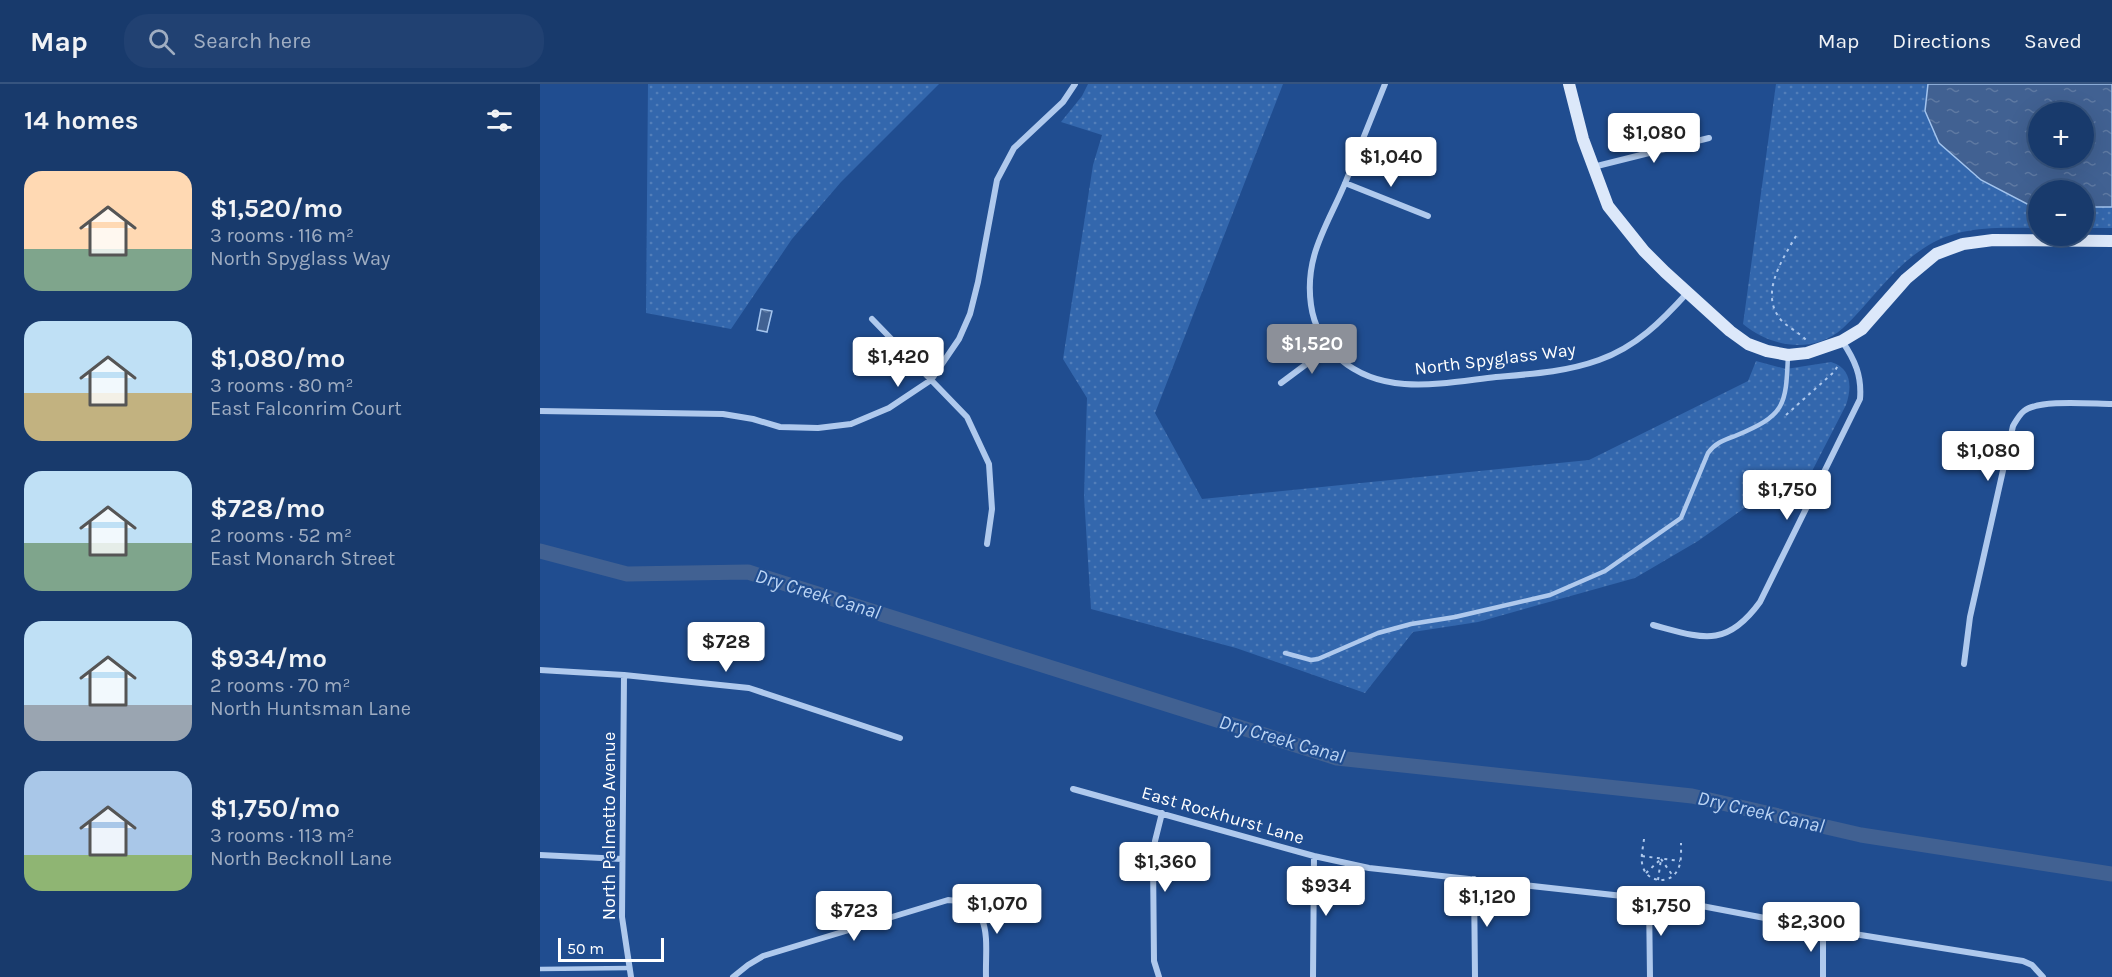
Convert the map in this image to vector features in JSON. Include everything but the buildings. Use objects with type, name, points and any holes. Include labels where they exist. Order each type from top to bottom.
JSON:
[{"type":"street","points":[[540,411],[723,414],[780,427],[818,428],[851,424],[890,408],[931,380],[959,339],[970,314],[978,282],[997,180],[1014,148],[1063,102],[1075,84]]},
{"type":"street","name":"North Spyglass Way","points":[[1384,84],[1345,183],[1314,250],[1309,276],[1311,306],[1316,327],[1328,348],[1352,369],[1382,382],[1416,386],[1557,371],[1600,360],[1644,336],[1688,292]]},
{"type":"street","points":[[1569,84],[1583,140],[1608,206],[1644,251],[1730,331],[1749,344],[1767,351],[1788,354],[1809,352],[1842,341],[1862,329],[1906,279],[1936,254],[1963,244],[1993,240],[2112,241]]},
{"type":"street","points":[[1592,167],[1709,138]]},
{"type":"street","points":[[1345,183],[1428,216]]},
{"type":"street","points":[[872,319],[967,417],[989,464],[993,509],[987,544]]},
{"type":"street","points":[[1653,626],[1694,636],[1709,637],[1725,634],[1738,627],[1760,603],[1860,399],[1861,385],[1858,371],[1842,341]]},
{"type":"street","points":[[1281,383],[1328,348]]},
{"type":"street","points":[[1964,664],[1970,617],[2013,426],[2017,418],[2024,411],[2042,404],[2112,404]]},
{"type":"street","points":[[540,670],[624,675],[749,688],[900,738]]},
{"type":"street","name":"North Palmetto Avenue","points":[[624,675],[622,917],[631,977]]},
{"type":"street","name":"East Rockhurst Lane","points":[[1073,789],[1314,856],[1369,868],[1686,903],[1823,929],[2023,961],[2042,974]]},
{"type":"street","points":[[1159,977],[1154,961],[1153,859],[1162,813]]},
{"type":"street","points":[[540,855],[622,859]]},
{"type":"street","points":[[1313,977],[1314,856]]},
{"type":"street","points":[[1474,879],[1476,977]]},
{"type":"street","points":[[1649,898],[1650,977]]},
{"type":"street","points":[[733,977],[748,964],[763,956],[948,900],[961,901],[973,906],[981,915],[985,927],[986,977]]},
{"type":"street","points":[[1823,929],[1823,977]]},
{"type":"lane","points":[[1286,653],[1311,660],[1318,659],[1378,633],[1550,595],[1605,571],[1681,518],[1712,447],[1760,425],[1778,410],[1786,390],[1788,354]]},
{"type":"lane","points":[[591,968],[591,977]]},
{"type":"lane","points":[[540,969],[630,968]]},
{"type":"path","points":[[1796,236],[1776,271],[1773,303],[1779,317],[1788,327],[1805,338],[1809,352]]},
{"type":"path","points":[[1778,420],[1788,414],[1835,371],[1839,363]]},
{"type":"path","points":[[1644,839],[1642,866],[1646,873],[1658,880],[1673,876],[1677,872],[1681,843]]},
{"type":"path","points":[[1642,856],[1680,861]]},
{"type":"path","points":[[1646,873],[1661,859]]},
{"type":"path","points":[[1661,859],[1673,876]]},
{"type":"path","points":[[1658,880],[1661,859]]},
{"type":"shaded area","points":[[648,84],[939,84],[841,182],[792,239],[731,329],[646,313]]},
{"type":"shaded area","points":[[1088,84],[1283,84],[1155,413],[1202,499],[1589,460],[1748,381],[1756,361],[1786,369],[1831,362],[1838,365],[1849,379],[1846,405],[1808,479],[1794,473],[1698,541],[1635,578],[1478,622],[1413,632],[1365,693],[1236,648],[1091,609],[1084,496],[1087,398],[1063,359],[1093,165],[1102,135],[1061,122],[1082,96]]},
{"type":"shaded area","points":[[1776,84],[2112,84],[2112,228],[2094,228],[2094,180],[2028,180],[2028,228],[1980,229],[1951,235],[1924,248],[1901,266],[1843,328],[1819,342],[1792,345],[1754,332],[1743,324]]},
{"type":"water","points":[[1928,84],[2112,84],[2112,207],[2094,207],[2094,180],[2028,180],[2028,204],[1981,180],[1939,143],[1925,111]]},
{"type":"water","points":[[761,309],[772,311],[767,332],[757,330]]},
{"type":"waterway","name":"Dry Creek Canal","points":[[540,551],[627,574],[748,572],[1337,758],[1692,796],[1861,835],[2112,874]]}]
